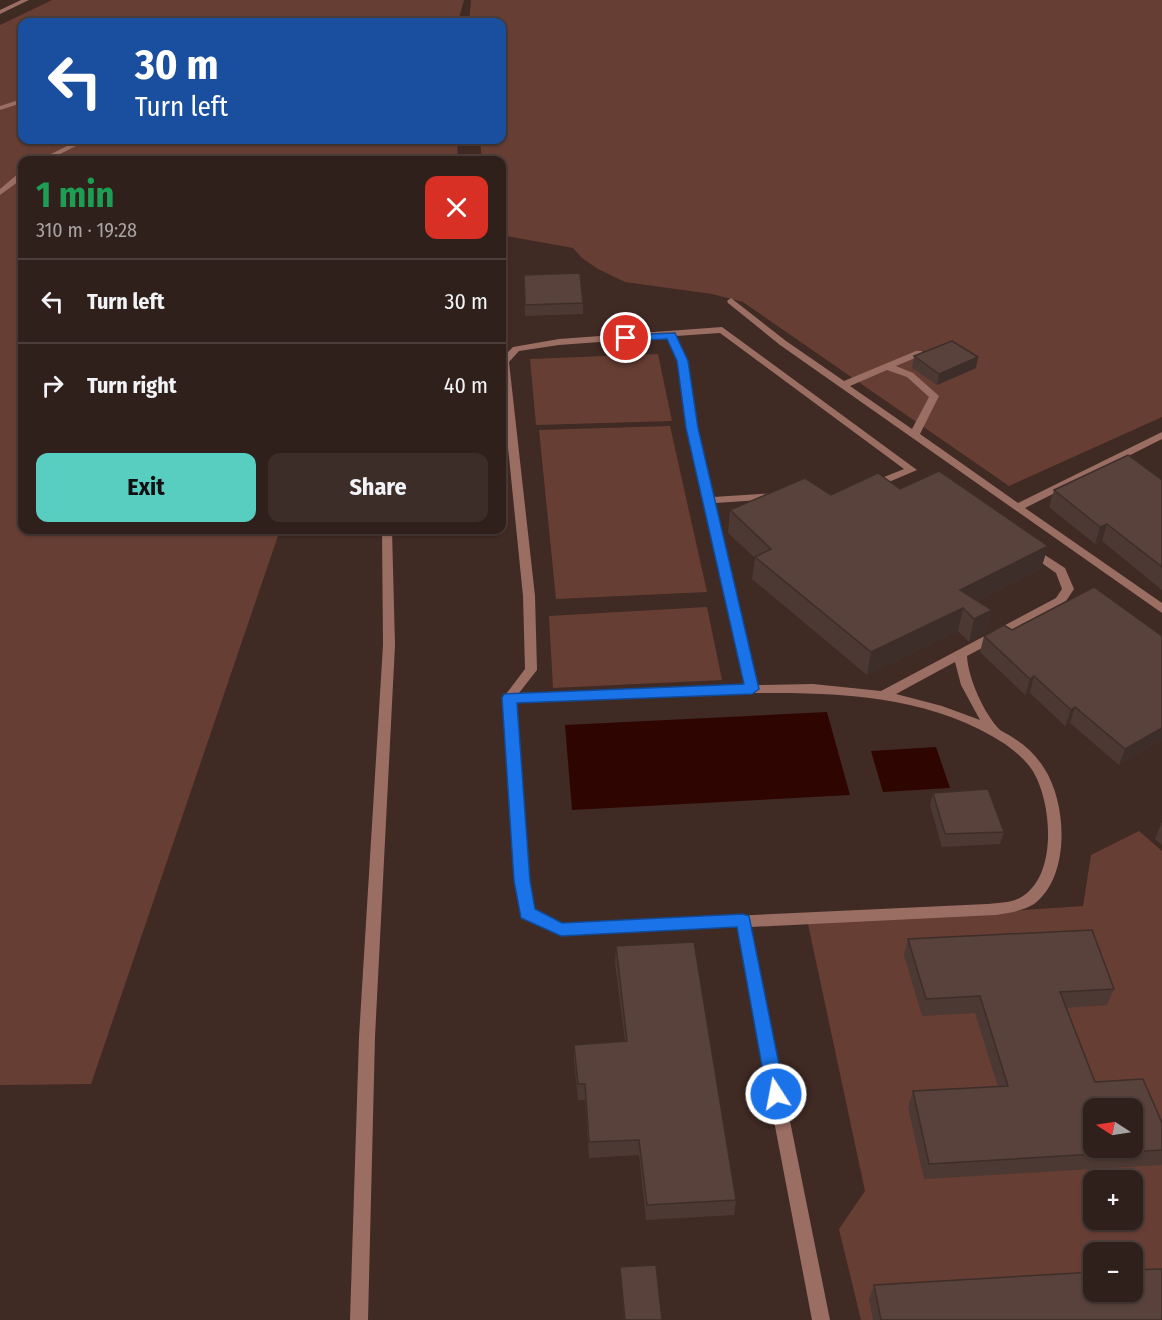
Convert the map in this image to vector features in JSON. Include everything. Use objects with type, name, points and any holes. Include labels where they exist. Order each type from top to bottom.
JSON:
[{"type":"street","points":[[0,12],[26,0]]},
{"type":"street","points":[[0,108],[18,101]]},
{"type":"street","points":[[51,156],[76,144]]},
{"type":"street","points":[[0,193],[18,178]]},
{"type":"street","points":[[730,301],[783,343],[1020,507],[1162,609]]},
{"type":"street","points":[[506,359],[516,348],[559,342],[671,336],[722,330],[917,474],[858,491]]},
{"type":"street","points":[[671,336],[682,361],[692,428],[752,689]]},
{"type":"street","points":[[843,385],[919,353]]},
{"type":"street","points":[[890,367],[910,375],[934,396],[915,434]]},
{"type":"street","points":[[506,380],[529,596],[531,670],[509,698],[522,881],[527,913],[561,930],[995,908],[1028,900],[1043,887],[1053,866],[1053,814],[1046,784],[1030,758],[996,733],[926,705],[851,689],[752,689],[509,698]]},
{"type":"street","points":[[1020,507],[1162,435]]},
{"type":"street","points":[[709,500],[792,495]]},
{"type":"street","points":[[359,1320],[367,1037],[389,645],[387,534]]},
{"type":"street","points":[[882,696],[1059,601],[1068,589],[1061,571],[1021,544]]},
{"type":"street","points":[[961,653],[961,672],[975,704],[996,733]]},
{"type":"street","points":[[743,920],[821,1320]]},
{"type":"shaded area","points":[[52,0],[464,0],[459,18],[18,18],[18,144],[457,144],[458,156],[18,156],[18,534],[279,534],[91,1084],[0,1085],[0,25]]},
{"type":"shaded area","points":[[471,0],[1162,0],[1162,417],[1009,486],[743,302],[712,294],[625,282],[598,269],[582,258],[573,248],[506,236],[506,156],[482,156],[480,144],[506,144],[506,18],[469,18]]},
{"type":"shaded area","points":[[658,354],[672,421],[536,425],[530,359]]},
{"type":"shaded area","points":[[670,426],[707,592],[556,599],[539,430]]},
{"type":"shaded area","points":[[707,607],[722,680],[553,688],[549,616]]},
{"type":"shaded area","points":[[827,712],[850,795],[572,810],[565,725]]},
{"type":"shaded area","points":[[936,747],[950,788],[883,792],[871,751]]},
{"type":"shaded area","points":[[1139,831],[1162,851],[1162,1320],[861,1320],[839,1229],[865,1191],[808,924],[1083,906],[1091,855]]},
{"type":"building","points":[[580,273],[583,303],[525,305],[524,275]]},
{"type":"building","points":[[952,341],[978,357],[939,374],[914,356]]},
{"type":"building","points":[[1128,455],[1162,480],[1162,567],[1107,524],[1100,527],[1054,490]]},
{"type":"building","points":[[939,471],[1048,546],[960,590],[992,610],[974,619],[963,608],[871,652],[755,557],[771,549],[730,510],[805,478],[831,495],[878,473],[900,489]]},
{"type":"building","points":[[1094,587],[1162,636],[1162,728],[1125,749],[1075,707],[1071,710],[1034,676],[1030,679],[984,636],[1004,625],[1012,630]]},
{"type":"building","points":[[988,789],[1004,832],[945,834],[933,793]]},
{"type":"building","points":[[1092,930],[1114,989],[1060,992],[1095,1082],[1143,1079],[1162,1123],[1162,1150],[1143,1151],[1143,1098],[1083,1098],[1083,1155],[929,1164],[913,1091],[1008,1086],[980,996],[926,999],[908,939]]},
{"type":"building","points":[[694,942],[736,1200],[647,1205],[639,1140],[589,1142],[585,1084],[578,1084],[574,1045],[627,1041],[616,946]]},
{"type":"building","points":[[656,1265],[662,1320],[625,1320],[620,1267]]},
{"type":"building","points":[[1162,1269],[1162,1320],[881,1320],[874,1285],[1083,1273],[1083,1302],[1143,1302],[1143,1270]]},
{"type":"route","points":[[626,338],[671,336],[682,361],[692,428],[752,689],[509,698],[522,881],[527,913],[561,930],[743,920],[776,1094]]}]
